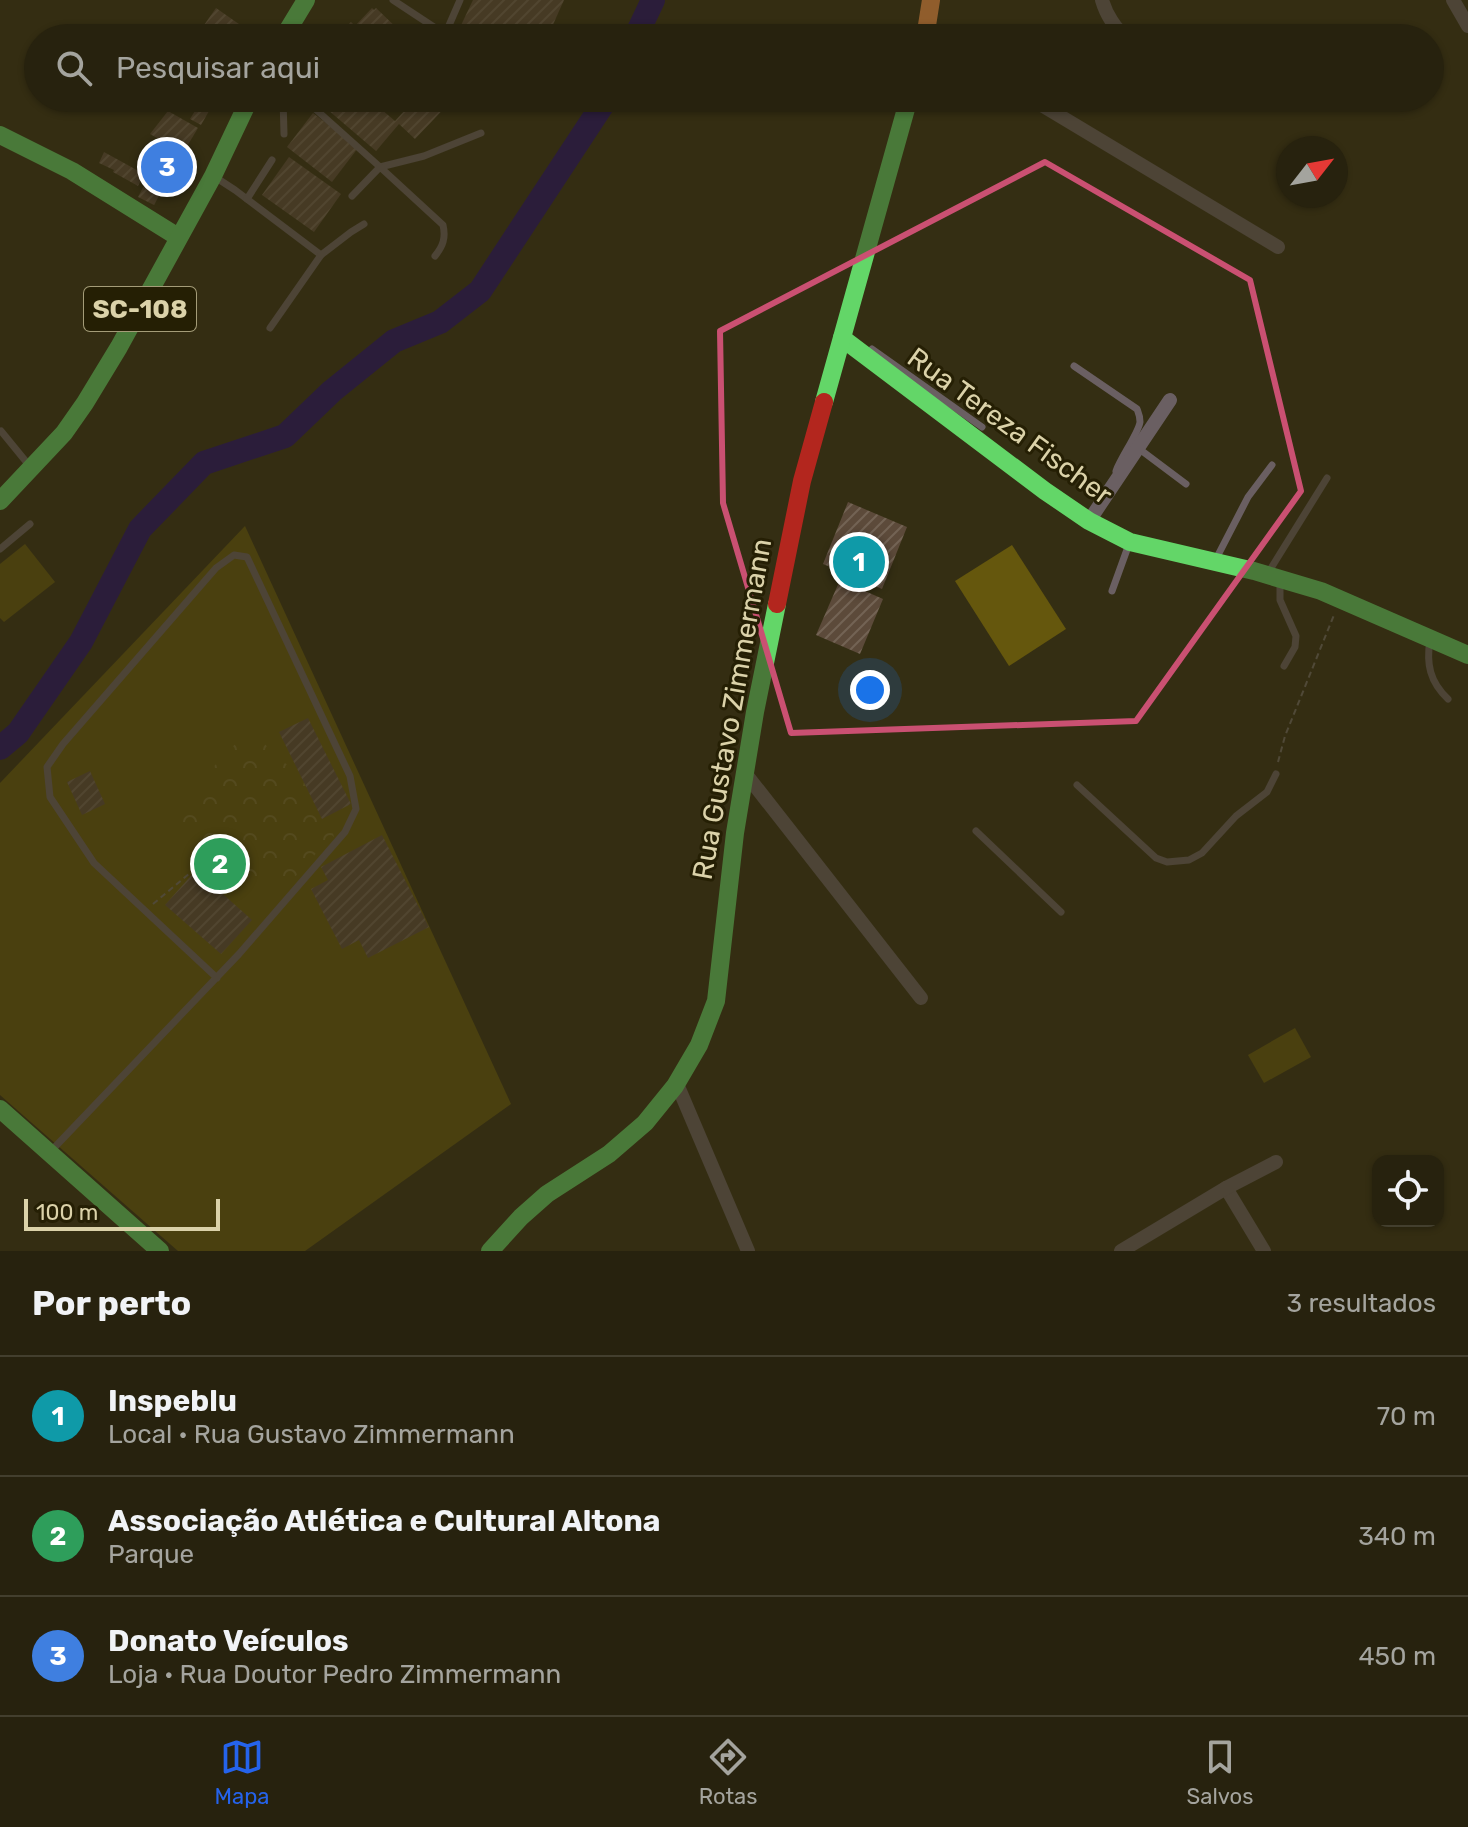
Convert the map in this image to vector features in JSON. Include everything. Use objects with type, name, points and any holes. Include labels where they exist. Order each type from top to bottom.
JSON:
[{"type":"street","points":[[291,24],[306,0]]},
{"type":"street","points":[[928,24],[931,0]]},
{"type":"street","points":[[1102,0],[1114,24]]},
{"type":"street","points":[[1453,0],[1468,26]]},
{"type":"street","name":"SC-108","points":[[0,501],[64,433],[85,403],[213,176],[243,112]]},
{"type":"street","name":"Rua Gustavo Zimmermann","points":[[490,1251],[520,1218],[556,1187],[610,1153],[640,1127],[677,1084],[701,1040],[716,1001],[735,833],[761,679],[802,481],[847,334],[905,112]]},
{"type":"street","points":[[1053,112],[1278,247]]},
{"type":"street","points":[[0,135],[72,171],[178,237]]},
{"type":"street","name":"Rua Tereza Fischer","points":[[847,334],[1045,491],[1089,521],[1130,542],[1321,591],[1468,655]]},
{"type":"street","points":[[1089,521],[1170,400]]},
{"type":"street","points":[[745,773],[921,998]]},
{"type":"street","points":[[677,1084],[748,1251]]},
{"type":"street","points":[[0,1109],[160,1251]]},
{"type":"street","points":[[1121,1251],[1276,1162]]},
{"type":"street","points":[[1226,1188],[1264,1251]]},
{"type":"lane","points":[[393,0],[429,24]]},
{"type":"lane","points":[[447,0],[458,4],[450,24]]},
{"type":"lane","points":[[283,112],[284,134]]},
{"type":"lane","points":[[319,112],[443,225],[445,236],[435,256]]},
{"type":"lane","points":[[352,196],[380,167],[424,156],[481,133]]},
{"type":"lane","points":[[247,199],[272,160]]},
{"type":"lane","points":[[213,176],[321,255]]},
{"type":"lane","points":[[270,328],[321,255],[364,224]]},
{"type":"lane","points":[[864,343],[982,427]]},
{"type":"lane","points":[[1074,366],[1137,409],[1140,416],[1140,426],[1116,468],[1116,482]]},
{"type":"lane","points":[[1,431],[32,469]]},
{"type":"lane","points":[[1138,448],[1186,484]]},
{"type":"lane","points":[[1215,562],[1248,497],[1272,465]]},
{"type":"lane","points":[[1284,666],[1295,647],[1296,636],[1280,600],[1274,577],[1327,478]]},
{"type":"lane","points":[[0,549],[30,524]]},
{"type":"lane","points":[[1112,591],[1130,542]]},
{"type":"lane","points":[[50,1152],[217,978],[271,919],[345,832],[356,809],[350,776],[247,557],[234,555],[216,568],[63,744],[47,767],[50,797],[94,863],[217,978]]},
{"type":"lane","points":[[1430,638],[1428,663],[1432,678],[1438,690],[1448,699]]},
{"type":"lane","points":[[1077,785],[1156,858],[1167,862],[1189,860],[1202,853],[1236,816],[1267,792],[1276,774]]},
{"type":"lane","points":[[976,831],[1061,912]]},
{"type":"path","points":[[1276,774],[1285,736],[1341,599]]},
{"type":"path","points":[[146,910],[202,863]]},
{"type":"highlighted area","points":[[1045,162],[1250,280],[1301,491],[1136,721],[791,733],[723,503],[720,331]]},
{"type":"green space","points":[[245,526],[511,1104],[305,1251],[178,1251],[0,1095],[0,783]]},
{"type":"green space","points":[[25,544],[55,582],[4,622],[0,618],[0,564]]},
{"type":"green space","points":[[1012,545],[1066,629],[1009,666],[955,581]]},
{"type":"green space","points":[[248,736],[265,744],[276,758],[316,781],[334,837],[322,846],[300,873],[278,887],[245,882],[196,849],[181,831],[184,811],[199,782],[241,738]]},
{"type":"green space","points":[[1295,1028],[1311,1057],[1264,1083],[1248,1055]]},
{"type":"building","points":[[473,0],[564,0],[553,24],[462,24]]},
{"type":"building","points":[[216,8],[239,24],[205,24]]},
{"type":"building","points":[[372,8],[376,8],[393,24],[357,24]]},
{"type":"building","points":[[167,112],[198,128],[183,153],[150,134]]},
{"type":"building","points":[[194,112],[208,112],[201,125],[190,119]]},
{"type":"building","points":[[330,112],[384,112],[395,121],[403,112],[441,112],[415,139],[399,124],[376,151]]},
{"type":"building","points":[[313,113],[358,148],[332,182],[287,147]]},
{"type":"building","points":[[157,148],[176,158],[166,178],[137,163],[144,150],[154,155]]},
{"type":"building","points":[[104,152],[144,174],[138,186],[99,163]]},
{"type":"building","points":[[289,157],[341,194],[314,232],[262,195]]},
{"type":"building","points":[[148,178],[164,187],[154,205],[138,197]]},
{"type":"building","points":[[848,502],[907,527],[882,589],[823,564]]},
{"type":"building","points":[[840,580],[883,599],[860,654],[816,635]]},
{"type":"building","points":[[308,718],[351,804],[322,819],[279,732]]},
{"type":"building","points":[[90,771],[105,804],[82,815],[67,782]]},
{"type":"building","points":[[382,835],[429,927],[368,958],[359,940],[342,949],[311,889],[328,880],[321,867]]},
{"type":"building","points":[[196,870],[252,920],[221,954],[165,905]]},
{"type":"waterway","points":[[642,24],[653,0]]},
{"type":"waterway","points":[[0,748],[18,733],[81,642],[140,529],[204,463],[285,436],[332,391],[394,341],[440,322],[480,291],[598,112]]},
{"type":"traffic: fast","points":[[291,24],[306,0]]},
{"type":"traffic: fast","points":[[0,501],[64,433],[85,403],[213,176],[243,112]]},
{"type":"traffic: fast","points":[[824,402],[905,112]]},
{"type":"traffic: fast","points":[[0,135],[72,171],[178,237]]},
{"type":"traffic: fast","points":[[842,338],[1045,491],[1089,521],[1130,542],[1254,571],[1321,591],[1468,655]]},
{"type":"traffic: fast","points":[[490,1251],[547,1194],[609,1154],[645,1123],[675,1086],[699,1045],[716,1001],[735,833],[777,604]]},
{"type":"traffic: fast","points":[[0,1109],[160,1251]]},
{"type":"traffic: slow","points":[[927,24],[931,0]]},
{"type":"traffic: jam","points":[[777,604],[802,481],[824,402]]},
{"type":"place","name":"Donato Veículos","points":[[167,167]]},
{"type":"place","name":"Inspeblu","points":[[859,562]]},
{"type":"place","name":"Associação Atlética e Cultural Altona","points":[[220,864]]}]
